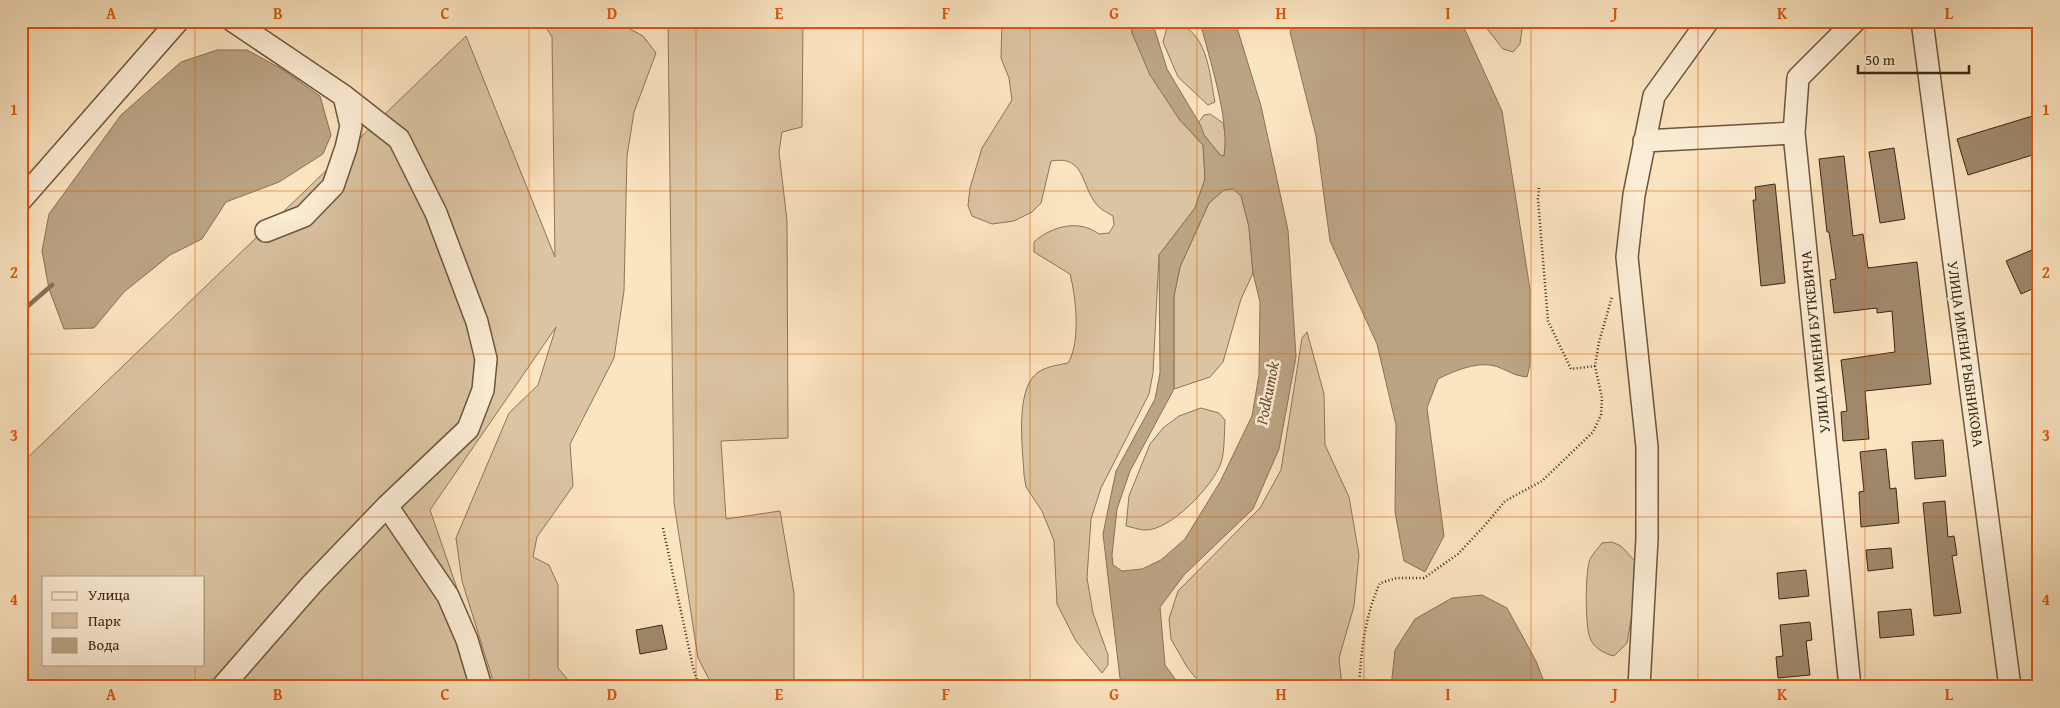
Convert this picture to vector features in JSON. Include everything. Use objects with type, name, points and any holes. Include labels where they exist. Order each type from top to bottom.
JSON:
[{"type":"street","points":[[21,200],[178,21]]},
{"type":"street","points":[[222,687],[311,585],[387,506],[468,429],[483,390],[486,359],[477,322],[436,213],[399,140],[344,96],[233,21]]},
{"type":"street","points":[[1640,687],[1647,538],[1647,447],[1627,257],[1634,195],[1654,96],[1708,21]]},
{"type":"street","name":"УЛИЦА ИМЕНИ БУТКЕВИЧА","points":[[1850,687],[1794,133],[1798,78],[1855,21]]},
{"type":"street","name":"УЛИЦА ИМЕНИ РЫБНИКОВА","points":[[1922,21],[2010,687]]},
{"type":"street","points":[[266,231],[304,216],[333,186],[346,148],[351,126],[344,96]]},
{"type":"street","points":[[1644,141],[1794,133]]},
{"type":"street","points":[[387,506],[448,596],[467,640],[481,687]]},
{"type":"path","points":[[1539,188],[1538,199],[1548,321],[1571,369],[1596,366]]},
{"type":"path","points":[[1359,687],[1361,653],[1372,599],[1380,583],[1397,578],[1424,578],[1451,559],[1486,524],[1505,501],[1542,481],[1593,432],[1601,415],[1602,398],[1596,366],[1599,342],[1613,295]]},
{"type":"path","points":[[663,528],[699,687]]},
{"type":"green space","points":[[542,21],[615,21],[643,36],[656,53],[634,112],[627,156],[624,291],[614,358],[570,444],[573,486],[537,537],[533,557],[549,565],[558,585],[558,668],[574,687],[495,687],[462,581],[456,538],[509,413],[538,385],[556,327],[430,510],[491,687],[21,687],[21,464],[466,36],[555,257],[552,37]]},
{"type":"green space","points":[[668,21],[803,21],[802,127],[782,132],[779,152],[787,221],[788,438],[721,441],[726,519],[780,511],[794,593],[794,687],[713,687],[698,658],[674,503]]},
{"type":"green space","points":[[1002,21],[1130,21],[1132,33],[1179,119],[1203,145],[1205,179],[1195,208],[1159,255],[1153,373],[1149,394],[1101,488],[1091,519],[1087,578],[1093,613],[1108,655],[1108,665],[1102,673],[1076,641],[1057,604],[1054,541],[1042,511],[1026,487],[1022,449],[1022,418],[1023,402],[1033,377],[1042,370],[1068,363],[1075,343],[1076,332],[1074,295],[1070,274],[1034,252],[1034,242],[1057,228],[1066,226],[1083,227],[1099,234],[1109,233],[1114,225],[1113,216],[1097,205],[1076,167],[1062,160],[1051,161],[1041,203],[1032,212],[1014,221],[992,224],[972,216],[968,206],[970,188],[982,148],[1012,100],[1009,78],[1001,58]]},
{"type":"green space","points":[[1481,21],[1523,21],[1520,44],[1513,52],[1503,49]]},
{"type":"green space","points":[[1168,24],[1187,28],[1200,43],[1210,72],[1215,102],[1208,105],[1178,77],[1163,42]]},
{"type":"green space","points":[[1210,114],[1223,123],[1226,139],[1224,156],[1220,155],[1204,135],[1198,123],[1204,115]]},
{"type":"green space","points":[[1233,188],[1241,196],[1249,227],[1253,273],[1241,299],[1223,362],[1210,377],[1174,389],[1174,296],[1180,267],[1209,203],[1224,190]]},
{"type":"green space","points":[[1307,332],[1324,394],[1325,445],[1349,497],[1359,555],[1354,606],[1339,658],[1342,687],[1203,687],[1187,667],[1171,639],[1169,619],[1178,591],[1260,508],[1281,470],[1302,338]]},
{"type":"green space","points":[[1201,408],[1219,413],[1225,420],[1223,453],[1216,473],[1200,495],[1189,506],[1166,523],[1145,530],[1126,526],[1129,496],[1150,444],[1163,428],[1179,416]]},
{"type":"green space","points":[[1612,542],[1621,546],[1635,561],[1635,596],[1627,643],[1614,656],[1599,650],[1591,641],[1588,632],[1586,599],[1590,559],[1602,543]]},
{"type":"water","name":"Podkumok","points":[[1130,21],[1152,21],[1167,69],[1201,126],[1204,135],[1220,155],[1224,156],[1225,141],[1221,107],[1200,21],[1235,21],[1261,106],[1288,230],[1296,357],[1279,449],[1253,509],[1184,575],[1160,607],[1165,665],[1181,687],[1121,687],[1103,534],[1116,471],[1155,399],[1160,373],[1159,255],[1195,208],[1205,179],[1203,145],[1179,119],[1150,75],[1132,33]],"holes":[[[1233,189],[1241,196],[1249,227],[1253,273],[1260,302],[1259,375],[1252,416],[1220,482],[1185,539],[1161,560],[1142,569],[1122,571],[1113,565],[1112,555],[1117,509],[1130,471],[1174,389],[1174,296],[1180,267],[1209,203],[1224,190]]]},
{"type":"water","points":[[1294,21],[1461,21],[1502,111],[1530,289],[1530,365],[1527,377],[1491,365],[1483,365],[1459,370],[1438,379],[1427,408],[1444,536],[1425,572],[1404,561],[1395,512],[1396,425],[1377,344],[1330,241],[1316,136],[1290,32]]},
{"type":"water","points":[[217,50],[247,50],[280,68],[320,96],[331,135],[323,154],[279,182],[226,202],[202,239],[170,255],[124,292],[94,328],[64,329],[49,289],[42,251],[49,214],[121,115],[181,62]]},
{"type":"water","points":[[1482,595],[1507,608],[1536,661],[1546,687],[1391,687],[1395,650],[1415,619],[1452,598]]},
{"type":"building","points":[[2039,114],[2039,153],[1968,175],[1957,139]]},
{"type":"building","points":[[1894,148],[1905,219],[1880,223],[1869,152]]},
{"type":"building","points":[[1844,156],[1853,236],[1863,234],[1868,268],[1917,262],[1931,384],[1865,391],[1869,439],[1843,441],[1841,412],[1847,411],[1841,360],[1895,352],[1892,311],[1877,313],[1877,308],[1834,313],[1830,280],[1836,279],[1829,232],[1827,232],[1819,159]]},
{"type":"building","points":[[1775,184],[1785,283],[1761,286],[1753,200],[1756,200],[1755,187]]},
{"type":"building","points":[[2039,247],[2039,286],[2021,294],[2006,261]]},
{"type":"building","points":[[1943,440],[1946,476],[1915,479],[1912,442]]},
{"type":"building","points":[[1886,449],[1890,489],[1896,488],[1899,523],[1861,527],[1859,492],[1864,491],[1860,452]]},
{"type":"building","points":[[1945,501],[1948,537],[1954,536],[1957,555],[1952,556],[1961,613],[1934,616],[1923,503]]},
{"type":"building","points":[[1891,548],[1893,568],[1868,571],[1866,550]]},
{"type":"building","points":[[1806,570],[1809,596],[1779,599],[1777,573]]},
{"type":"building","points":[[1911,609],[1914,635],[1880,638],[1878,612]]},
{"type":"building","points":[[1810,622],[1812,640],[1806,641],[1810,675],[1778,678],[1776,657],[1783,656],[1780,625]]},
{"type":"building","points":[[662,625],[667,649],[640,654],[636,630]]},
{"type":"waterway","points":[[21,312],[52,285]]}]
